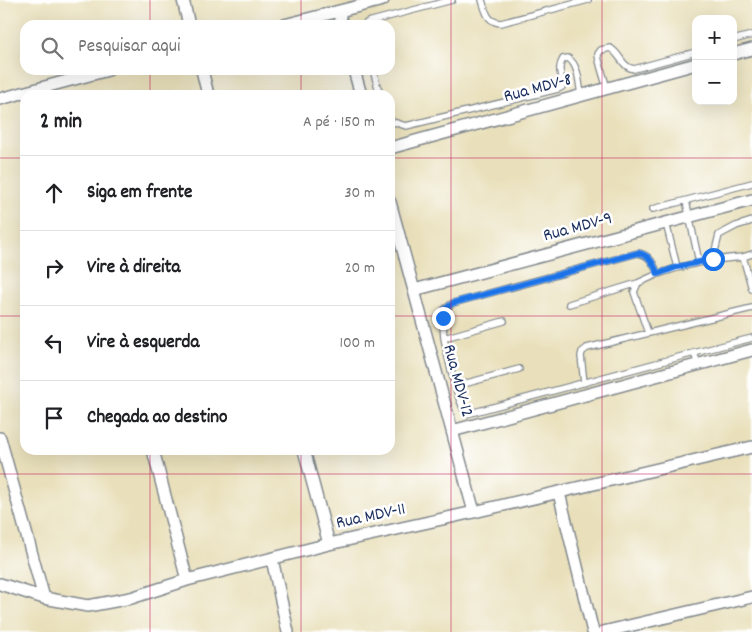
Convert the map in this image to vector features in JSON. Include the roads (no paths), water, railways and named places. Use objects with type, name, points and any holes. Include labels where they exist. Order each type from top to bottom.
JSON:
[{"type":"street","points":[[183,0],[189,20]]},
{"type":"street","points":[[305,20],[383,0]]},
{"type":"street","points":[[338,12],[340,20]]},
{"type":"street","points":[[737,53],[752,49]]},
{"type":"street","name":"Rua MDV-8","points":[[395,147],[692,65]]},
{"type":"street","points":[[56,90],[95,75]]},
{"type":"street","points":[[203,75],[207,90]]},
{"type":"street","points":[[355,75],[360,90]]},
{"type":"street","points":[[0,99],[20,96]]},
{"type":"street","name":"Rua MDV-9","points":[[414,290],[752,200]]},
{"type":"street","name":"Rua MDV-12","points":[[395,220],[474,512]]},
{"type":"street","points":[[452,431],[696,359],[752,350]]},
{"type":"street","points":[[0,438],[44,598]]},
{"type":"street","name":"Rua MDV-11","points":[[0,584],[44,598],[88,606],[131,598],[188,580],[329,544],[559,493],[752,447]]},
{"type":"street","points":[[154,455],[188,580]]},
{"type":"street","points":[[305,455],[329,544]]},
{"type":"street","points":[[559,493],[593,632]]},
{"type":"street","points":[[272,558],[288,632]]},
{"type":"street","points":[[603,632],[752,597]]},
{"type":"lane","points":[[376,20],[452,0]]},
{"type":"lane","points":[[482,0],[488,17],[495,23],[588,0]]},
{"type":"lane","points":[[737,39],[752,35]]},
{"type":"lane","points":[[606,88],[598,58],[601,50],[610,48],[615,51],[627,68],[634,70],[692,53]]},
{"type":"lane","points":[[395,123],[406,126],[558,89],[563,84],[559,72],[560,65],[563,59],[568,58],[572,61],[578,74],[581,95]]},
{"type":"lane","points":[[374,75],[379,90]]},
{"type":"lane","points":[[653,209],[752,183]]},
{"type":"lane","points":[[686,201],[699,262]]},
{"type":"lane","points":[[713,259],[718,235],[752,221]]},
{"type":"lane","points":[[666,223],[677,267]]},
{"type":"lane","points":[[658,274],[649,257],[638,253],[453,303],[444,310],[444,338],[463,409],[468,414],[473,414],[584,383],[696,359],[752,338]]},
{"type":"lane","points":[[569,304],[638,283],[677,267],[713,259],[743,257],[752,254]]},
{"type":"lane","points":[[743,257],[752,288]]},
{"type":"lane","points":[[638,283],[634,292],[648,333]]},
{"type":"lane","points":[[584,383],[581,356],[582,352],[587,348],[752,308]]},
{"type":"lane","points":[[444,338],[504,320]]},
{"type":"lane","points":[[456,386],[519,369]]}]
